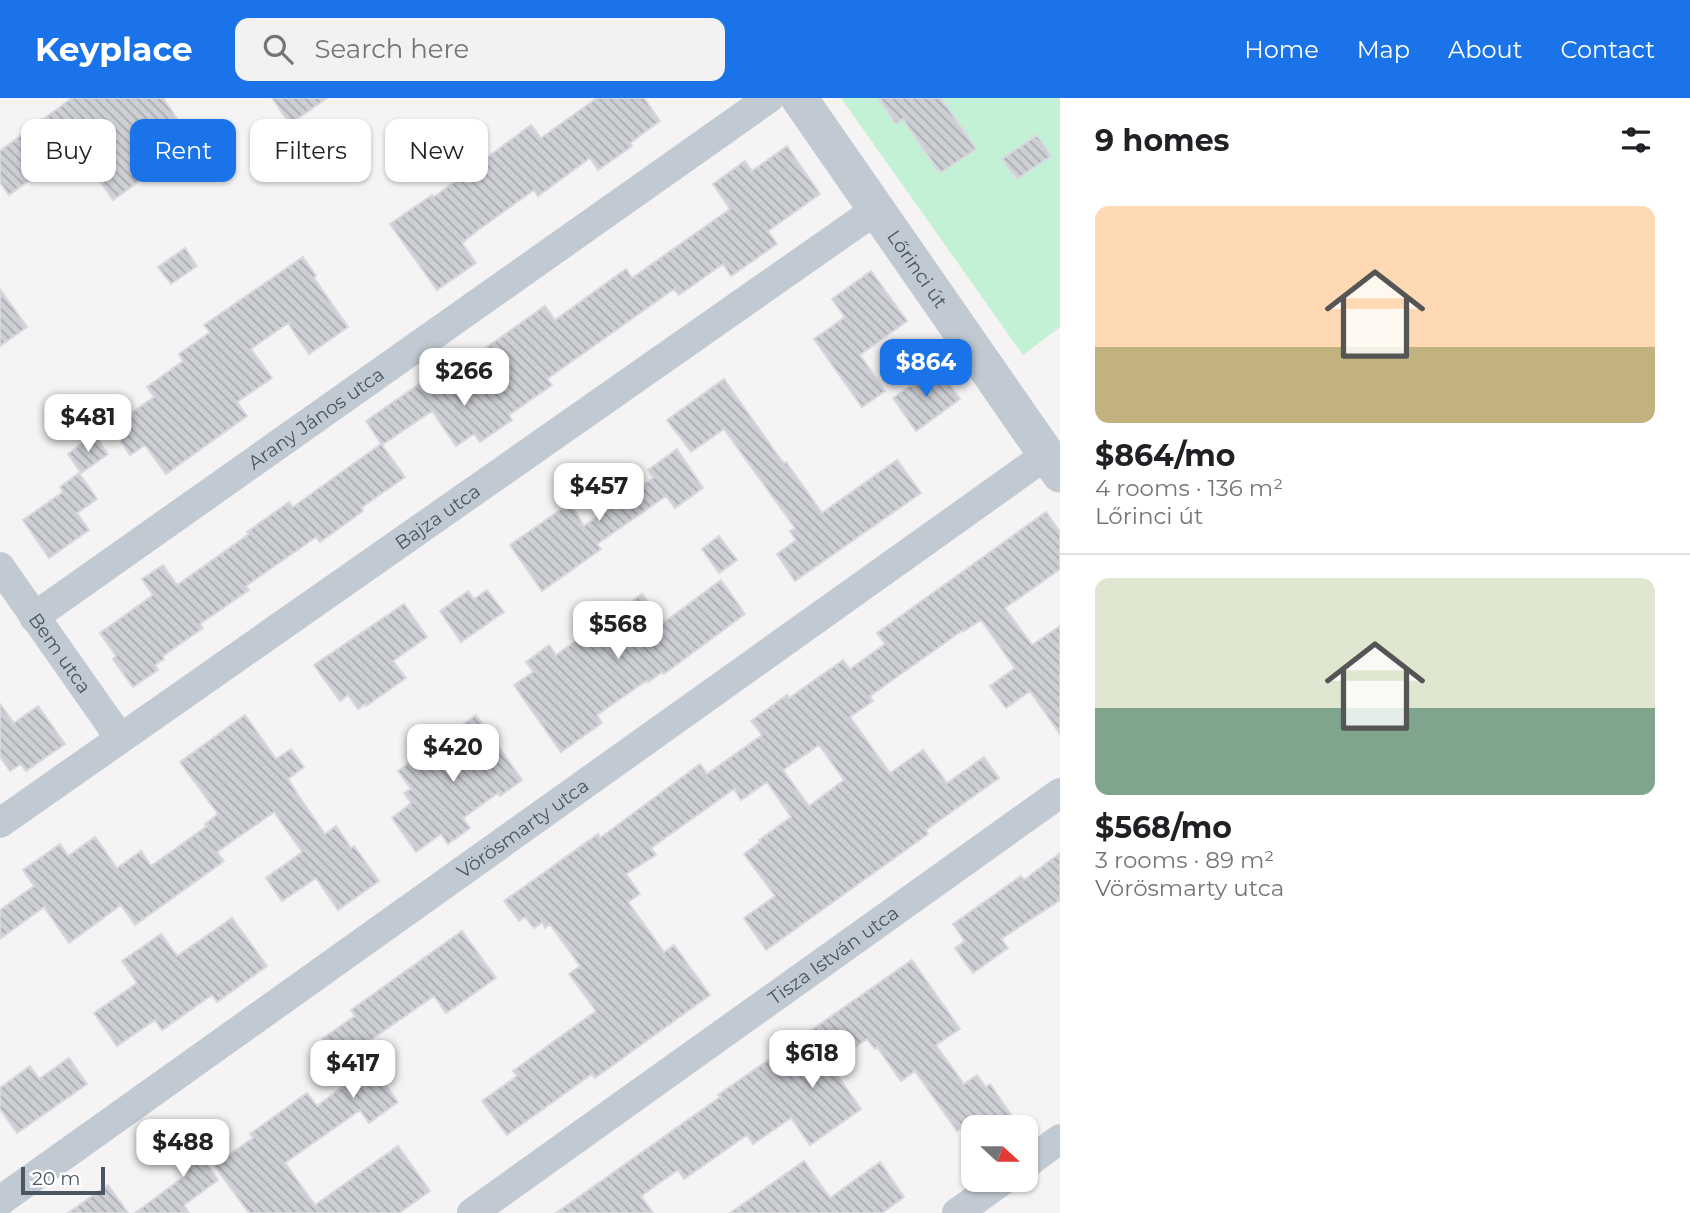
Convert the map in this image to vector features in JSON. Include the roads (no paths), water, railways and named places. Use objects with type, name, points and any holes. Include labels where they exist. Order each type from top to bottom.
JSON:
[{"type":"street","name":"Arany János utca","points":[[34,617],[769,98]]},
{"type":"street","name":"Lőrinci út","points":[[799,98],[1053,464]]},
{"type":"street","name":"Bajza utca","points":[[0,824],[876,211]]},
{"type":"street","name":"Vörösmarty utca","points":[[0,1200],[1053,464]]},
{"type":"street","name":"Bem utca","points":[[0,567],[120,738]]},
{"type":"street","name":"Tisza István utca","points":[[472,1213],[1060,793]]},
{"type":"street","points":[[1038,1155],[1060,1139]]},
{"type":"street","points":[[957,1213],[986,1192]]}]
